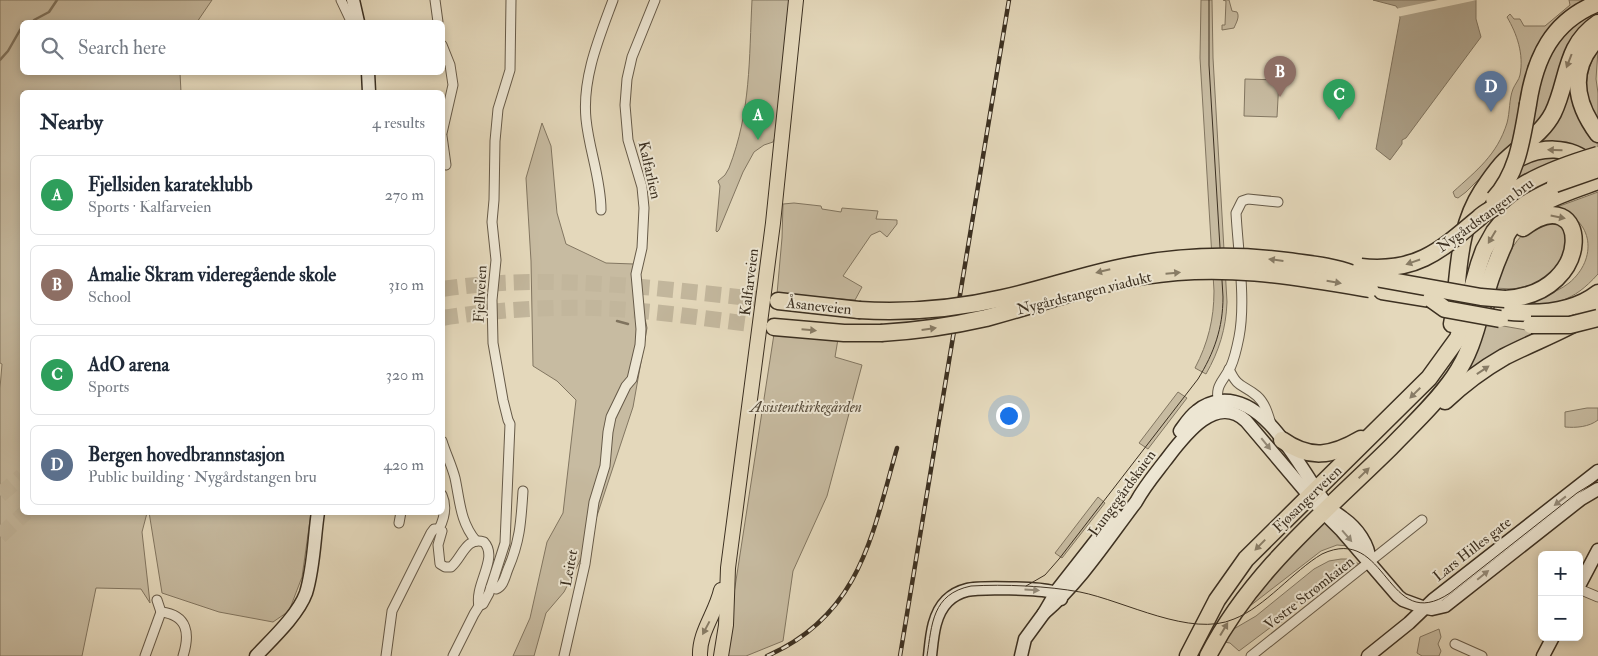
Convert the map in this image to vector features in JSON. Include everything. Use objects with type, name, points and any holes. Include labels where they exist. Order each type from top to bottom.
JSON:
[{"type":"highway","points":[[1482,215],[1505,185],[1514,167],[1523,136],[1535,69],[1544,49],[1572,17],[1598,3]]},
{"type":"highway","points":[[1445,355],[1455,308],[1460,251],[1464,232],[1474,206],[1481,192],[1501,165],[1538,134],[1548,121],[1558,102],[1570,57],[1580,39],[1598,23]]},
{"type":"highway","points":[[1598,38],[1591,45],[1582,61],[1578,79],[1579,99],[1598,134]]},
{"type":"highway","points":[[1429,409],[1454,377],[1467,355],[1475,334],[1492,273],[1506,236],[1524,216],[1559,189],[1598,169],[1572,153],[1553,149],[1522,156],[1496,174]]},
{"type":"highway","name":"Nygårdstangen bru","points":[[1342,270],[1356,267],[1384,268],[1414,262],[1446,246],[1482,215],[1529,182],[1560,168],[1598,155]]},
{"type":"highway","points":[[1559,189],[1598,181]]},
{"type":"highway","name":"Fjøsangerveien","points":[[1188,656],[1208,614],[1236,572],[1294,511],[1421,387],[1437,368],[1458,338],[1484,250],[1501,223],[1518,206],[1536,194],[1559,189]]},
{"type":"highway","points":[[1503,246],[1530,222],[1548,215],[1562,216],[1572,222],[1583,242],[1581,258],[1570,276],[1562,282],[1503,310]]},
{"type":"highway","name":"Nygårdstangen viadukt","points":[[859,310],[910,311],[968,305],[1018,295],[1126,266],[1185,258],[1248,257],[1342,270]]},
{"type":"highway","name":"Nygårdstangen viadukt","points":[[844,333],[892,332],[945,326],[986,318],[1102,285],[1144,276],[1226,270],[1271,273],[1503,310]]},
{"type":"highway","points":[[1342,270],[1353,274],[1481,297],[1531,325],[1570,325],[1598,318]]},
{"type":"highway","points":[[1570,306],[1598,281]]},
{"type":"highway","points":[[1503,310],[1540,313],[1580,305],[1598,293]]},
{"type":"highway","name":"Åsaneveien","points":[[778,302],[859,310]]},
{"type":"highway","points":[[1429,409],[1442,403],[1472,378],[1494,363],[1568,327],[1598,310]]},
{"type":"highway","name":"Åsaneveien","points":[[774,327],[844,333]]},
{"type":"highway","name":"Fjøsangerveien","points":[[1208,656],[1227,622],[1276,560],[1429,409]]},
{"type":"highway","points":[[1282,440],[1302,452],[1326,453],[1347,447],[1376,431]]},
{"type":"main road","points":[[353,0],[357,20]]},
{"type":"main road","name":"Kalfarveien","points":[[721,656],[726,625],[728,568],[772,231],[796,0]]},
{"type":"main road","points":[[368,75],[369,90]]},
{"type":"main road","points":[[1220,407],[1237,402],[1250,407],[1272,427],[1282,440],[1313,493],[1342,531],[1403,600],[1425,608]]},
{"type":"main road","points":[[1220,407],[1242,417],[1285,468],[1313,493]]},
{"type":"main road","name":"Lungegårdskaien","points":[[1021,656],[1025,639],[1044,613],[1093,560],[1136,502],[1142,490],[1181,441],[1202,420],[1220,407]]},
{"type":"main road","points":[[1285,468],[1297,493],[1294,511]]},
{"type":"main road","name":"Lars Hilles gate","points":[[1368,656],[1425,608],[1598,471]]},
{"type":"main road","name":"Lars Hilles gate","points":[[1425,608],[1445,606],[1574,505],[1598,489]]},
{"type":"main road","points":[[1326,509],[1348,522],[1364,541],[1370,562]]},
{"type":"main road","points":[[256,656],[292,616],[306,594],[318,515]]},
{"type":"main road","points":[[1583,579],[1598,550]]},
{"type":"main road","name":"Kalfarveien","points":[[700,656],[701,640],[718,603],[728,568]]},
{"type":"main road","points":[[930,656],[935,622],[940,610],[947,601],[966,590],[977,588],[1047,591],[1058,596]]},
{"type":"main road","points":[[1543,656],[1551,641]]},
{"type":"street","points":[[341,0],[350,19],[352,20]]},
{"type":"street","points":[[435,0],[438,20]]},
{"type":"street","name":"Fjellveien","points":[[453,656],[491,587],[505,543],[510,424],[503,400],[493,343],[492,300],[496,260],[492,222],[498,109],[510,70],[511,0]]},
{"type":"street","points":[[601,210],[597,177],[587,130],[585,107],[592,64],[613,0]]},
{"type":"street","name":"Kalfarlien","points":[[598,486],[605,466],[608,432],[612,417],[626,386],[632,379],[641,337],[636,274],[642,244],[644,208],[642,187],[628,140],[625,106],[627,79],[632,58],[654,0]]},
{"type":"street","points":[[445,52],[450,65],[453,84],[445,121]]},
{"type":"street","points":[[445,158],[446,165]]},
{"type":"street","points":[[1220,407],[1218,385],[1230,369],[1241,324],[1236,213],[1242,202],[1248,199],[1278,202]]},
{"type":"street","points":[[1230,369],[1238,385],[1253,393],[1262,401],[1272,427]]},
{"type":"street","points":[[445,449],[456,480],[462,516],[466,527],[476,541]]},
{"type":"street","name":"Leitet","points":[[564,656],[585,564],[598,486]]},
{"type":"street","name":"Fjellveien","points":[[491,587],[496,588],[502,584],[516,551],[521,530],[523,492]]},
{"type":"street","points":[[399,523],[400,515]]},
{"type":"street","points":[[443,515],[439,529],[442,534],[438,545],[440,564],[445,567],[451,567],[470,542],[484,542],[490,550],[477,598],[479,606]]},
{"type":"street","name":"Vestre Strømkaien","points":[[1251,656],[1422,520]]},
{"type":"street","points":[[386,656],[392,611],[431,533],[434,529],[439,529]]},
{"type":"street","name":"Vestre Strømkaien","points":[[1364,541],[1382,550]]},
{"type":"street","points":[[1583,589],[1598,597]]},
{"type":"street","points":[[145,656],[161,612],[157,600]]},
{"type":"street","points":[[161,612],[171,614],[179,619],[187,629],[188,642],[183,656]]},
{"type":"street","points":[[1455,644],[1482,656]]},
{"type":"green space","points":[[0,0],[212,0],[198,20],[20,20],[20,75],[180,75],[181,90],[20,90],[20,515],[146,515],[142,532],[150,603],[141,589],[96,588],[82,656],[0,656],[0,388],[2,364],[0,363]]},
{"type":"green space","points":[[752,0],[790,0],[776,135],[773,142],[764,145],[754,152],[743,172],[717,232],[720,186],[718,181],[729,168],[736,147],[745,105],[748,85]]},
{"type":"green space","points":[[1201,0],[1212,0],[1213,58],[1227,302],[1221,339],[1215,357],[1206,374],[1195,368],[1209,331],[1214,291],[1200,58]]},
{"type":"green space","points":[[1223,0],[1229,0],[1232,11],[1238,14],[1234,28],[1222,30],[1222,25],[1225,25],[1226,1]]},
{"type":"green space","points":[[1569,0],[1590,0],[1537,48],[1528,65],[1515,143],[1466,192],[1458,198],[1455,197],[1453,192],[1492,153],[1507,123],[1512,93],[1520,75],[1521,59],[1517,37],[1507,17],[1510,14],[1514,19],[1520,19],[1524,26],[1545,26],[1570,5]]},
{"type":"green space","points":[[1598,7],[1598,15],[1545,115],[1534,125],[1532,124],[1531,109],[1553,41]]},
{"type":"green space","points":[[1598,50],[1596,79],[1598,121],[1589,104],[1586,86],[1589,68]]},
{"type":"green space","points":[[1568,78],[1598,141],[1598,149],[1584,154],[1533,146]]},
{"type":"green space","points":[[1245,79],[1279,80],[1277,117],[1244,116]]},
{"type":"green space","points":[[542,123],[551,146],[557,213],[566,244],[606,263],[634,264],[647,328],[633,407],[586,549],[564,592],[546,613],[534,656],[513,656],[530,618],[547,542],[563,513],[576,400],[557,381],[533,366],[531,261],[526,178]]},
{"type":"green space","points":[[1530,157],[1571,157],[1518,179],[1516,178],[1522,161]]},
{"type":"green space","points":[[1598,192],[1598,274],[1580,291],[1563,300],[1554,303],[1520,306],[1520,304],[1558,290],[1569,283],[1585,263],[1588,241],[1584,230],[1578,221],[1569,214],[1556,209]]},
{"type":"green space","points":[[794,203],[821,206],[822,209],[841,212],[842,208],[878,211],[876,219],[897,220],[897,224],[887,237],[880,231],[871,235],[843,276],[862,287],[855,300],[777,294],[783,204]]},
{"type":"green space","points":[[1548,220],[1573,230],[1555,280],[1513,289],[1494,288],[1508,255],[1517,240],[1530,228]]},
{"type":"green space","points":[[1486,323],[1543,333],[1469,376],[1465,372]]},
{"type":"green space","name":"Assistentkirkegården","points":[[774,334],[838,339],[835,357],[862,365],[827,496],[793,571],[783,641],[746,656],[728,656],[733,600]]},
{"type":"green space","points":[[1178,392],[1187,398],[1148,449],[1139,443]]},
{"type":"green space","points":[[1598,408],[1598,420],[1582,426],[1565,427],[1565,412]]},
{"type":"green space","points":[[1098,497],[1105,503],[1062,558],[1055,553]]},
{"type":"green space","points":[[149,515],[311,515],[302,577],[289,611],[273,622],[219,612],[162,593]]},
{"type":"green space","points":[[1323,522],[1349,546],[1337,545],[1321,551],[1246,609],[1275,572]]},
{"type":"green space","points":[[1347,559],[1362,565],[1355,565],[1343,574],[1335,573],[1332,575],[1286,611],[1284,620],[1279,624],[1275,624],[1239,651],[1230,643],[1224,642],[1232,630],[1256,616],[1314,569],[1329,561]]},
{"type":"green space","points":[[1439,629],[1441,637],[1438,644],[1441,651],[1439,656],[1422,656],[1417,653],[1420,637]]},
{"type":"shaded area","points":[[1373,0],[1476,0],[1476,19],[1481,37],[1406,138],[1402,140],[1402,144],[1390,160],[1376,149],[1400,18],[1396,6]]},
{"type":"pier","points":[[1438,0],[1477,0],[1397,17],[1395,9]]},
{"type":"waterway","points":[[34,20],[49,12],[57,0]]},
{"type":"waterway","points":[[0,60],[8,51],[20,30]]},
{"type":"waterway","points":[[617,321],[628,324]]},
{"type":"tunnel","points":[[445,289],[485,284],[569,282],[611,284],[778,301]]},
{"type":"tunnel","points":[[445,318],[518,310],[595,308],[662,313],[774,327]]},
{"type":"tunnel","points":[[0,495],[20,478]]},
{"type":"tunnel","points":[[0,536],[23,515]]},
{"type":"tram line","points":[[1026,586],[1045,575],[1059,559],[1198,379],[1209,360],[1216,340],[1223,308],[1223,297],[1209,65],[1209,0]]},
{"type":"tram line","points":[[927,656],[933,622],[941,603],[958,590],[971,586],[1026,586],[1080,592],[1178,621],[1217,624],[1234,619],[1257,606],[1322,554],[1344,549],[1361,553],[1375,564],[1399,591],[1412,601],[1429,602],[1450,593],[1577,493],[1598,480]]},
{"type":"railway","points":[[900,656],[1009,0]]},
{"type":"railway","points":[[767,656],[798,639],[823,619],[842,595],[858,570],[879,512],[897,448]]},
{"type":"place","name":"Amalie Skram videregående skole","points":[[1280,97]]},
{"type":"place","name":"Bergen hovedbrannstasjon","points":[[1491,112]]},
{"type":"place","name":"AdO arena","points":[[1339,120]]},
{"type":"place","name":"Fjellsiden karateklubb","points":[[758,140]]}]
